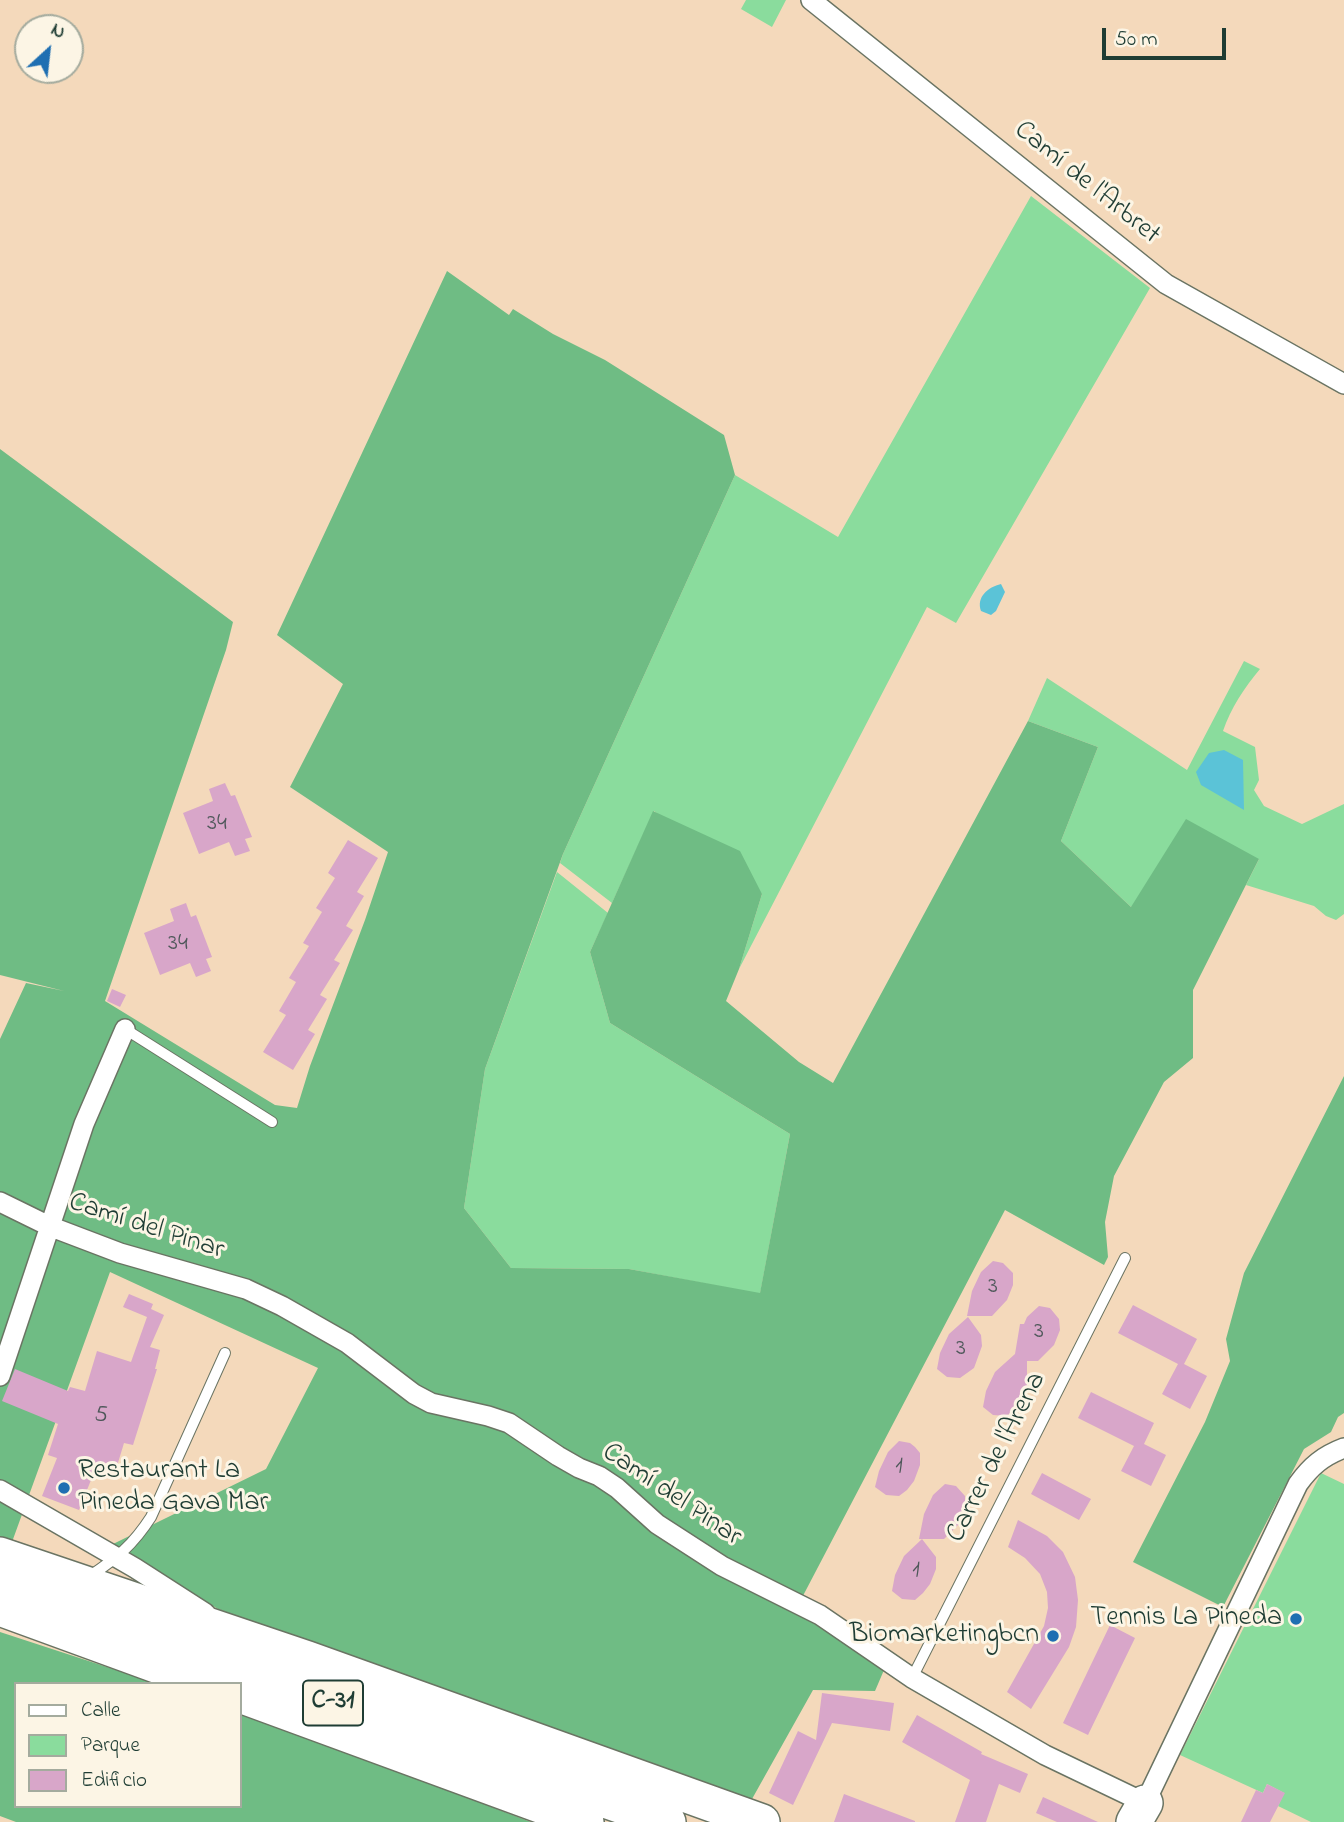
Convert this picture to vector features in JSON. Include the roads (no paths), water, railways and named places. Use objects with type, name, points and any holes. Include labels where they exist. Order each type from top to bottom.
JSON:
[{"type":"highway","points":[[0,1555],[242,1636],[762,1822]]},
{"type":"highway","name":"C-31","points":[[0,1579],[401,1728],[668,1822]]},
{"type":"highway","points":[[0,1608],[203,1682]]},
{"type":"highway","name":"C-31","points":[[242,1696],[586,1822]]},
{"type":"street","name":"Camí de l'Arbret","points":[[811,0],[1166,284],[1344,384]]},
{"type":"street","points":[[0,1376],[84,1124],[125,1030]]},
{"type":"street","name":"Camí del Pinar","points":[[0,1202],[49,1226],[120,1254],[246,1289],[347,1343],[414,1394],[431,1403],[509,1423],[558,1456],[608,1482],[657,1524],[681,1540],[761,1587],[820,1615],[912,1678],[1045,1755],[1141,1816]]},
{"type":"street","points":[[1141,1816],[1298,1484],[1310,1467],[1326,1455],[1344,1448]]},
{"type":"street","points":[[0,1490],[118,1558],[242,1636]]},
{"type":"lane","points":[[125,1030],[272,1122]]},
{"type":"lane","name":"Carrer de l'Arena","points":[[912,1678],[1125,1258]]},
{"type":"lane","points":[[82,1582],[118,1558],[136,1540],[151,1517],[225,1353]]},
{"type":"water","points":[[1001,584],[1005,592],[996,611],[991,615],[981,611],[980,601],[984,593]]},
{"type":"water","points":[[1224,750],[1243,760],[1244,810],[1201,785],[1196,772],[1209,753]]},
{"type":"place","name":"Restaurant La Pineda Gava Mar","points":[[64,1488]]},
{"type":"place","name":"Tennis La Pineda","points":[[1296,1619]]},
{"type":"place","name":"Biomarketingbcn","points":[[1053,1636]]}]
